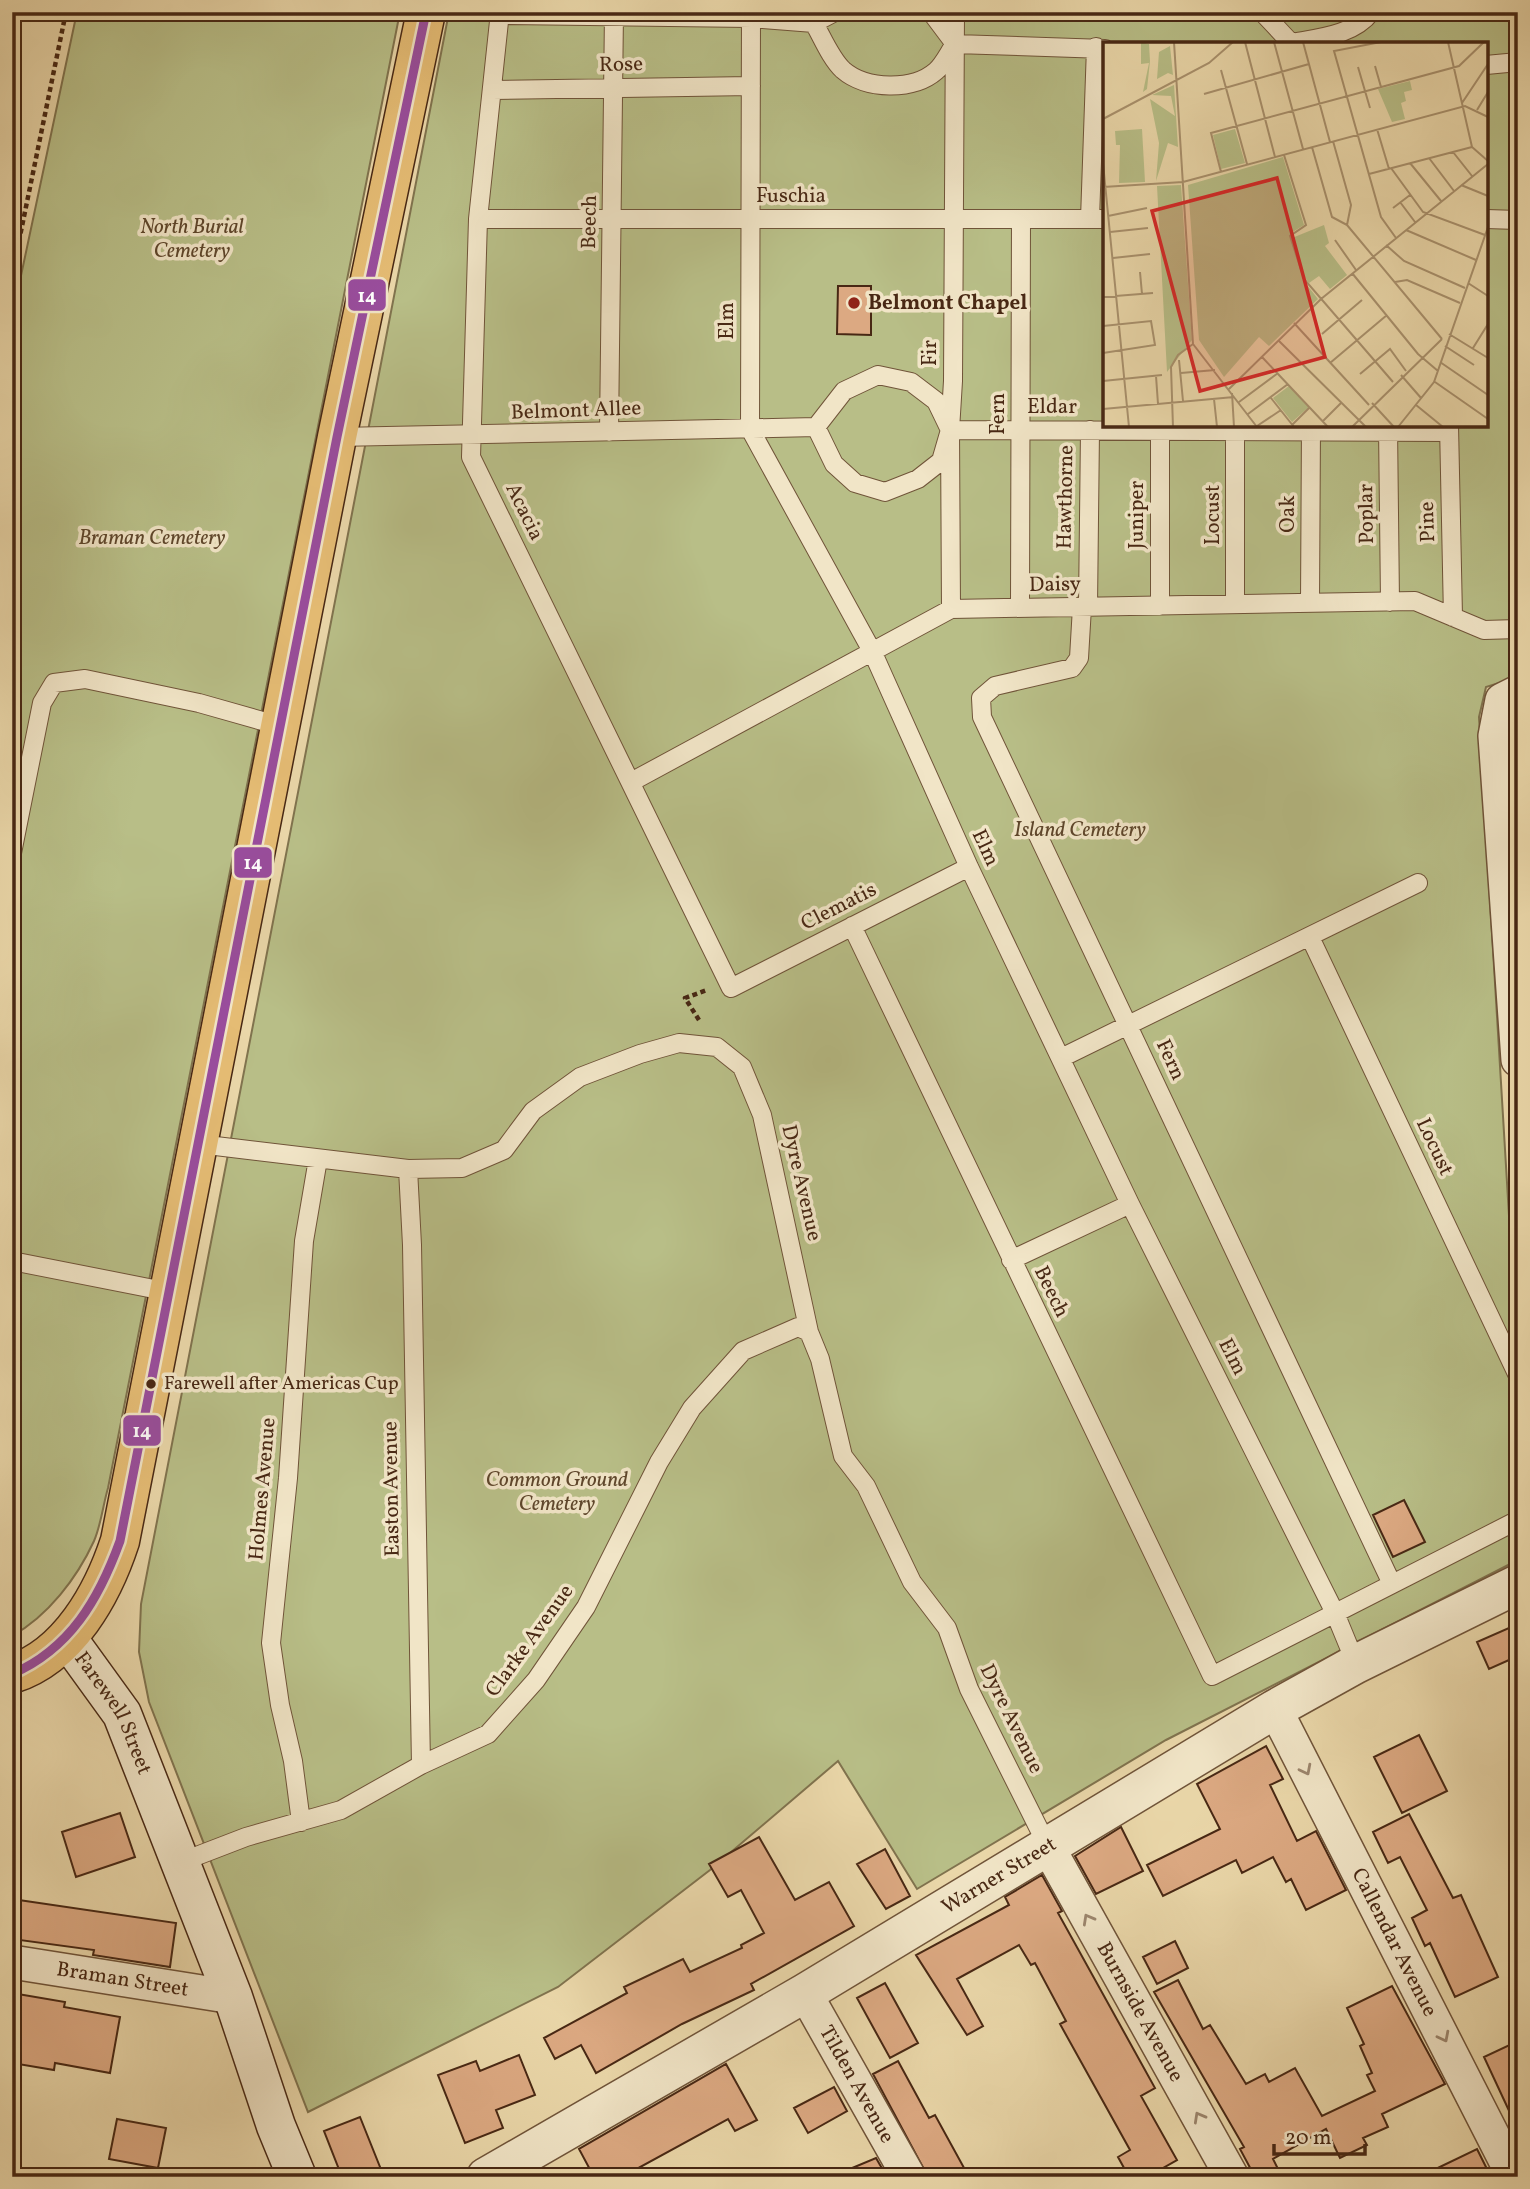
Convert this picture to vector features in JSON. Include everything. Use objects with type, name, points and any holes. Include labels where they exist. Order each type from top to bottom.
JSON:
[{"type":"main road","name":"Farewell Street","points":[[67,1638],[101,1588],[120,1541],[337,437],[426,12]]},
{"type":"main road","points":[[12,1674],[44,1658],[67,1638]]},
{"type":"street","points":[[1518,692],[1502,700],[1495,736],[1518,1060]]},
{"type":"street","name":"Warner Street","points":[[486,2177],[805,1993],[1275,1709],[1356,1664],[1518,1584]]},
{"type":"street","name":"Farewell Street","points":[[67,1638],[122,1714],[233,1997],[276,2126],[297,2177]]},
{"type":"street","name":"Callendar Avenue","points":[[1275,1709],[1514,2177]]},
{"type":"street","name":"Burnside Avenue","points":[[1048,1847],[1232,2177]]},
{"type":"street","name":"Braman Street","points":[[12,1962],[233,1997]]},
{"type":"street","name":"Tilden Avenue","points":[[805,1993],[909,2177]]},
{"type":"lane","points":[[500,13],[751,15],[814,23],[835,12]]},
{"type":"lane","points":[[931,12],[955,44]]},
{"type":"lane","name":"Fir","points":[[951,609],[950,430],[953,381],[955,12]]},
{"type":"lane","points":[[1262,12],[1291,42]]},
{"type":"lane","points":[[1297,42],[1332,35],[1364,22],[1371,12]]},
{"type":"lane","name":"Acacia","points":[[500,13],[478,219],[471,457],[728,983]]},
{"type":"lane","name":"Beech","points":[[609,432],[614,14]]},
{"type":"lane","name":"Elm","points":[[751,15],[750,429],[873,653],[969,867],[1130,1204],[1335,1614],[1356,1664]]},
{"type":"lane","points":[[814,23],[842,69],[864,82],[889,85],[911,82],[936,71],[955,44]]},
{"type":"lane","points":[[955,44],[1100,48],[1097,219]]},
{"type":"lane","points":[[1488,65],[1518,62]]},
{"type":"lane","name":"Rose","points":[[492,90],[751,86]]},
{"type":"lane","name":"Fuschia","points":[[478,219],[1097,219]]},
{"type":"lane","name":"Fern","points":[[1020,608],[1021,219]]},
{"type":"lane","points":[[1488,219],[1518,220]]},
{"type":"lane","points":[[878,375],[911,382],[936,401],[950,430],[941,461],[918,479],[885,492],[855,483],[834,464],[816,427],[844,391],[878,375]]},
{"type":"lane","name":"Belmont Allee","points":[[337,437],[816,427]]},
{"type":"lane","name":"Juniper","points":[[1160,428],[1160,606]]},
{"type":"lane","name":"Locust","points":[[1235,604],[1236,428]]},
{"type":"lane","name":"Oak","points":[[1310,603],[1311,428]]},
{"type":"lane","name":"Poplar","points":[[1388,428],[1390,601]]},
{"type":"lane","name":"Eldar","points":[[950,430],[1449,428]]},
{"type":"lane","name":"Pine","points":[[1449,428],[1453,617]]},
{"type":"lane","name":"Hawthorne","points":[[1085,607],[1090,430]]},
{"type":"lane","name":"Daisy","points":[[631,782],[951,609],[1415,601],[1484,630],[1518,629]]},
{"type":"lane","name":"Fern","points":[[1085,607],[1079,659],[1072,668],[995,686],[981,698],[982,717],[1392,1584]]},
{"type":"lane","points":[[12,853],[42,703],[54,683],[85,679],[199,703],[280,726]]},
{"type":"lane","name":"Clematis","points":[[728,983],[852,926],[969,867]]},
{"type":"lane","points":[[1061,1058],[1418,883]]},
{"type":"lane","name":"Beech","points":[[852,926],[1212,1676],[1335,1614]]},
{"type":"lane","name":"Locust","points":[[1310,937],[1518,1376]]},
{"type":"lane","points":[[199,1144],[408,1169],[462,1168],[504,1150],[533,1111],[580,1077],[640,1054],[679,1043],[717,1047]]},
{"type":"lane","name":"Dyre Avenue","points":[[717,1047],[742,1067],[762,1115],[809,1332],[820,1359],[843,1456],[866,1486],[912,1582],[947,1628],[969,1689],[1048,1847]]},
{"type":"lane","name":"Holmes Avenue","points":[[300,1822],[293,1761],[280,1704],[271,1643],[288,1479],[304,1241],[318,1159]]},
{"type":"lane","name":"Easton Avenue","points":[[408,1169],[412,1245],[421,1765]]},
{"type":"lane","points":[[1011,1260],[1130,1204]]},
{"type":"lane","points":[[12,1261],[169,1292]]},
{"type":"lane","name":"Clarke Avenue","points":[[181,1862],[246,1837],[341,1810],[421,1765],[488,1734],[536,1680],[586,1607],[665,1451],[692,1408],[743,1351],[798,1327],[809,1332]]},
{"type":"lane","points":[[1335,1614],[1518,1520]]},
{"type":"path","points":[[12,275],[66,12]]},
{"type":"path","points":[[717,1047],[685,998],[728,983]]},
{"type":"green space","name":"Braman Cemetery","points":[[77,12],[400,12],[100,1522],[94,1541],[79,1569],[60,1595],[38,1618],[12,1636],[12,318]]},
{"type":"green space","name":"Island Cemetery","points":[[449,12],[1518,12],[1518,677],[1486,687],[1479,717],[1511,1249],[1518,1264],[1518,1560],[1166,1740],[917,1889],[838,1761],[710,1870],[558,1987],[308,2112],[149,1702],[139,1652],[141,1604]]},
{"type":"green space","points":[[1518,711],[1518,876],[1508,734],[1513,715]]},
{"type":"building","name":"Belmont Chapel","points":[[838,286],[871,286],[871,335],[837,334]]},
{"type":"building","points":[[1404,1500],[1425,1542],[1393,1557],[1373,1515]]},
{"type":"building","points":[[1518,1624],[1518,1656],[1489,1669],[1477,1642]]},
{"type":"building","points":[[1419,1735],[1447,1791],[1402,1813],[1374,1757]]},
{"type":"building","points":[[1266,1746],[1283,1779],[1270,1785],[1297,1841],[1316,1831],[1346,1890],[1306,1910],[1291,1879],[1286,1882],[1273,1857],[1242,1873],[1236,1860],[1163,1896],[1147,1865],[1220,1829],[1197,1784]]},
{"type":"building","points":[[120,1813],[135,1857],[76,1877],[62,1832]]},
{"type":"building","points":[[1409,1814],[1453,1898],[1461,1895],[1498,1977],[1455,1997],[1430,1943],[1425,1946],[1412,1918],[1427,1910],[1400,1857],[1388,1863],[1373,1832]]},
{"type":"building","points":[[1121,1827],[1143,1871],[1096,1894],[1075,1856]]},
{"type":"building","points":[[759,1837],[795,1900],[829,1882],[854,1926],[751,1984],[754,1990],[682,2024],[596,2073],[581,2045],[555,2059],[544,2038],[627,1993],[624,1987],[683,1959],[690,1972],[742,1948],[741,1945],[764,1933],[741,1890],[728,1897],[709,1864]]},
{"type":"building","points":[[885,1849],[910,1896],[886,1909],[857,1864]]},
{"type":"building","points":[[1042,1875],[1062,1911],[1058,1913],[1155,2088],[1141,2096],[1177,2160],[1147,2177],[1129,2177],[1118,2157],[1130,2150],[1060,2024],[1066,2021],[1035,1963],[1031,1965],[1019,1945],[957,1979],[983,2026],[967,2035],[916,1955],[1009,1905],[1005,1897]]},
{"type":"building","points":[[12,1899],[176,1923],[170,1967],[93,1955],[94,1950],[12,1939]]},
{"type":"building","points":[[1175,1941],[1188,1968],[1157,1984],[1143,1957]]},
{"type":"building","points":[[1178,1980],[1203,2029],[1210,2025],[1246,2084],[1265,2074],[1269,2082],[1295,2068],[1322,2116],[1375,2091],[1367,2075],[1372,2073],[1360,2046],[1364,2044],[1347,2008],[1392,1986],[1445,2084],[1382,2114],[1388,2127],[1363,2138],[1367,2145],[1340,2158],[1326,2129],[1273,2159],[1282,2177],[1255,2177],[1240,2149],[1244,2147],[1154,1992]]},
{"type":"building","points":[[885,1983],[918,2043],[890,2058],[857,1998]]},
{"type":"building","points":[[12,1993],[65,2002],[64,2007],[120,2017],[110,2073],[55,2063],[54,2070],[12,2063]]},
{"type":"building","points":[[1518,2041],[1518,2130],[1484,2057]]},
{"type":"building","points":[[519,2055],[535,2095],[496,2110],[503,2128],[465,2143],[438,2075],[476,2061],[480,2071]]},
{"type":"building","points":[[898,2061],[929,2118],[935,2115],[969,2177],[928,2177],[873,2074]]},
{"type":"building","points":[[726,2064],[757,2120],[735,2131],[728,2119],[622,2177],[594,2177],[579,2149]]},
{"type":"building","points":[[834,2087],[847,2111],[808,2133],[794,2108]]},
{"type":"building","points":[[360,2117],[384,2177],[342,2177],[324,2131]]},
{"type":"building","points":[[117,2119],[166,2128],[158,2168],[109,2159]]},
{"type":"building","points":[[1477,2149],[1491,2177],[1419,2177]]},
{"type":"building","points":[[876,2158],[887,2177],[833,2177],[833,2176]]},
{"type":"transit line","name":"14","points":[[12,1674],[50,1651],[80,1620],[102,1583],[120,1541],[337,437],[426,12]]},
{"type":"place","name":"Belmont Chapel","points":[[854,303]]},
{"type":"place","name":"Farewell after Americas Cup","points":[[151,1384]]},
{"type":"park label","name":"North Burial Cemetery","points":[[192,239]]},
{"type":"park label","name":"Common Ground Cemetery","points":[[557,1492]]}]
